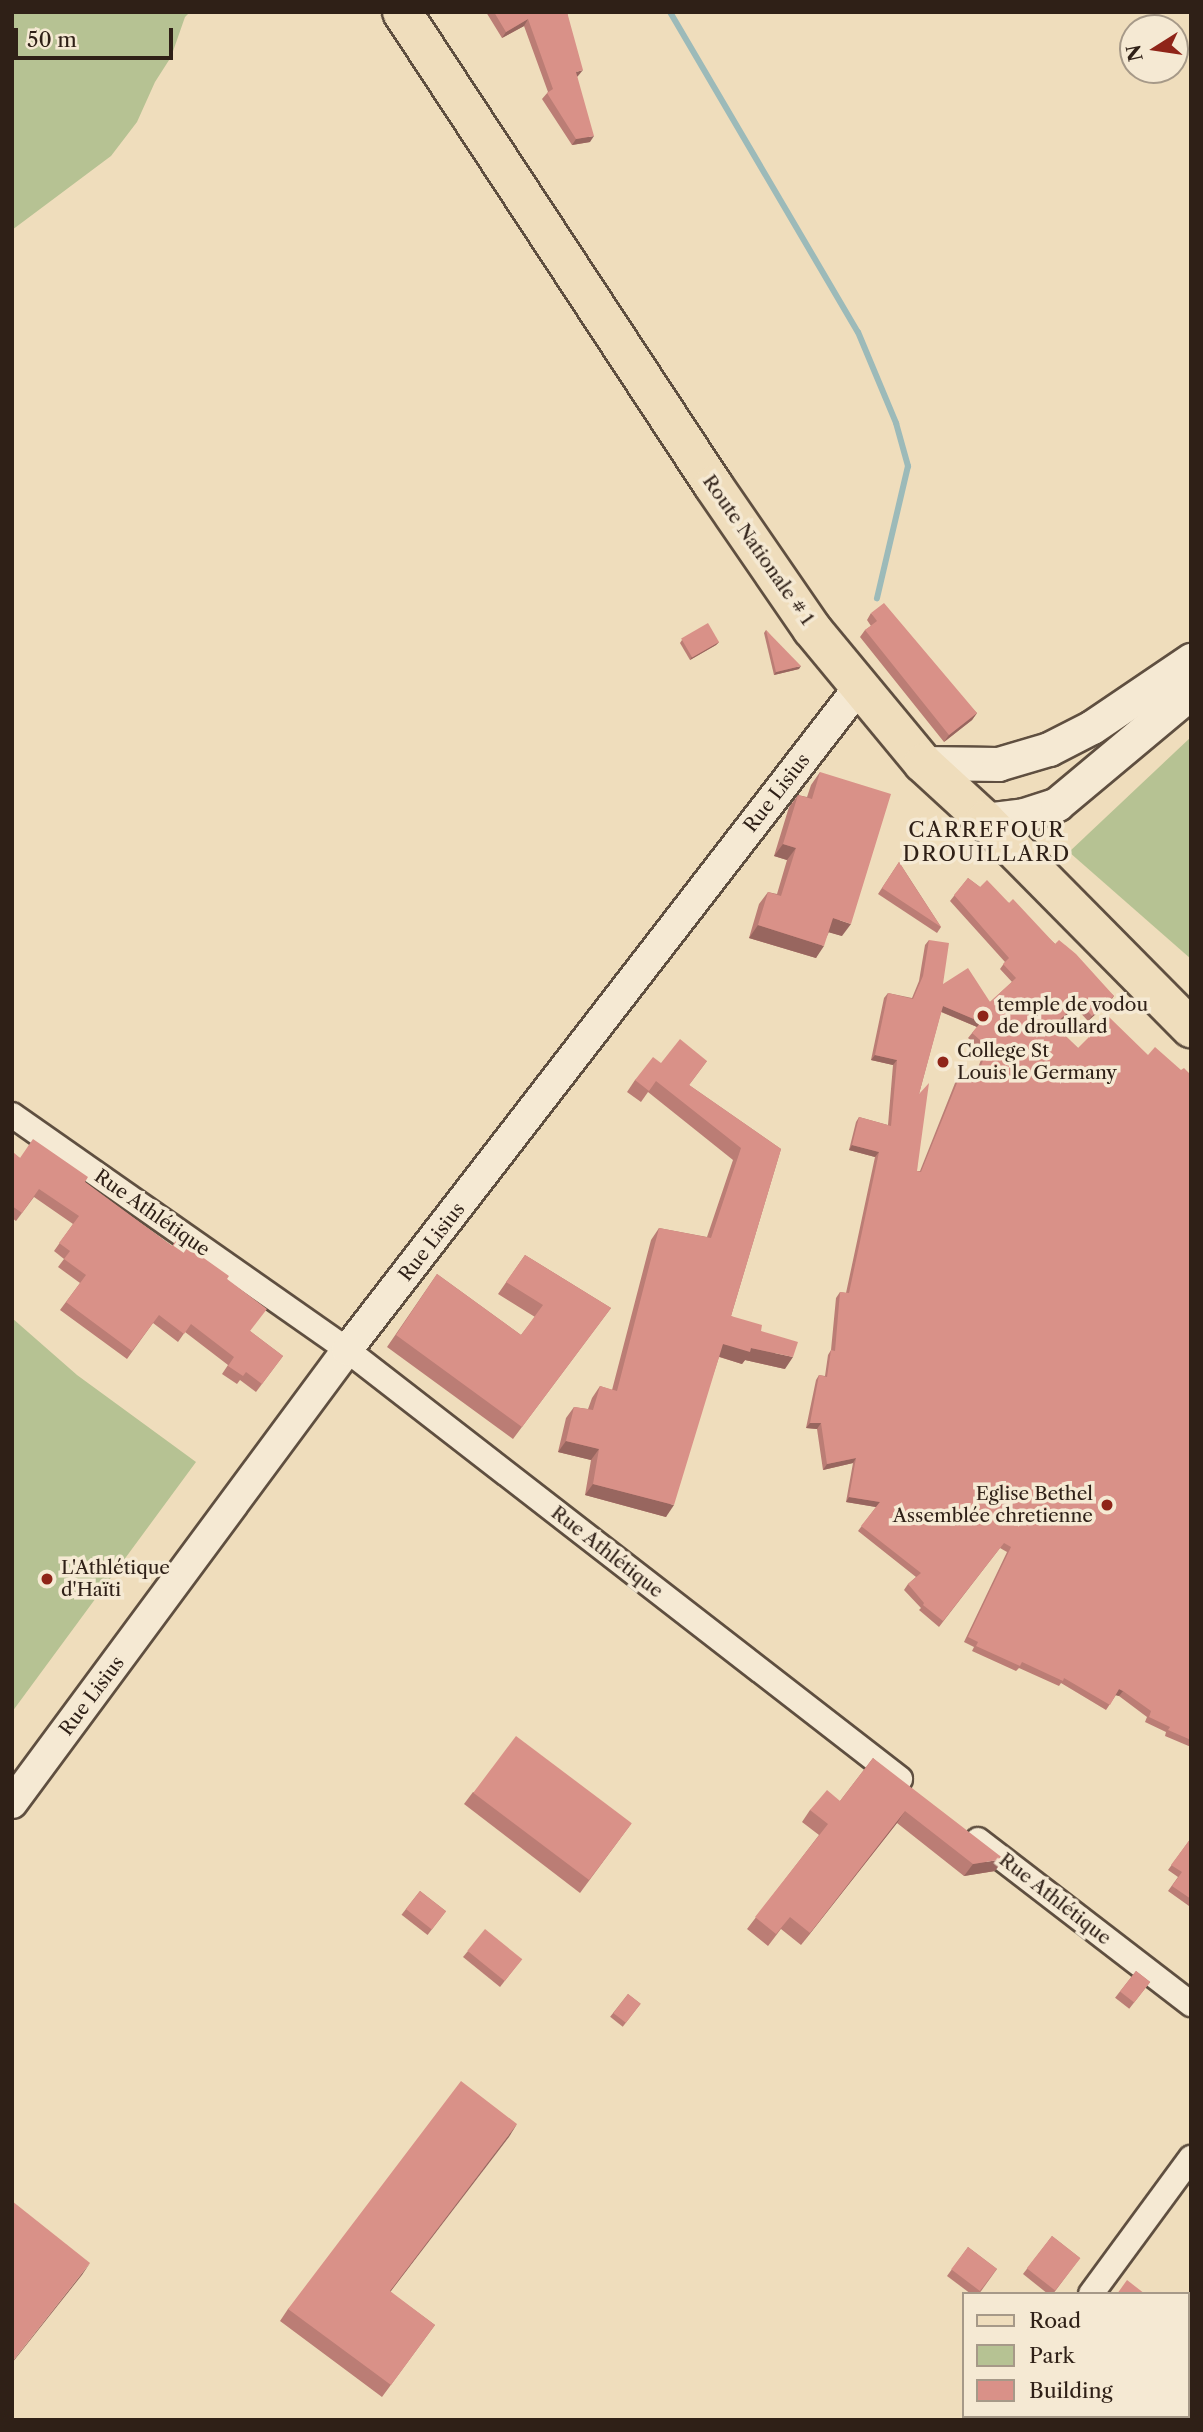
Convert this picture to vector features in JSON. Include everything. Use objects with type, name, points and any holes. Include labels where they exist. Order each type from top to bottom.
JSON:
[{"type":"main road","name":"Route Nationale # 1","points":[[402,12],[713,485],[812,629],[923,763],[985,820],[1191,1028]]},
{"type":"main road","points":[[923,763],[998,764],[1049,748],[1092,727],[1191,660]]},
{"type":"main road","points":[[985,820],[1024,815],[1057,804],[1191,692]]},
{"type":"street","name":"Rue Lisius","points":[[12,1803],[347,1350],[855,684]]},
{"type":"street","name":"Rue Athlétique","points":[[12,1115],[347,1350],[918,1793]]},
{"type":"street","name":"Rue Athlétique","points":[[962,1827],[1191,2004]]},
{"type":"street","points":[[1092,2292],[1191,2158]]},
{"type":"green space","points":[[12,12],[190,12],[185,17],[171,57],[155,82],[137,122],[111,156],[12,230]]},
{"type":"green space","points":[[1191,737],[1191,959],[1069,852]]},
{"type":"green space","points":[[12,1318],[77,1375],[196,1462],[12,1712]]},
{"type":"building","points":[[494,12],[567,12],[583,70],[576,72],[594,136],[576,139],[547,93],[553,89],[528,19],[506,32]]},
{"type":"building","points":[[884,603],[977,713],[949,735],[865,630],[877,621],[871,613]]},
{"type":"building","points":[[708,623],[719,642],[692,658],[681,638]]},
{"type":"building","points":[[766,630],[801,666],[776,672]]},
{"type":"building","points":[[820,772],[891,794],[851,924],[833,918],[824,946],[758,925],[768,892],[781,896],[796,848],[783,844],[798,795],[812,799]]},
{"type":"building","points":[[899,862],[911,881],[941,927],[882,888]]},
{"type":"building","points":[[968,878],[980,887],[987,880],[1009,903],[1013,899],[1055,944],[1059,940],[1076,954],[1114,996],[1092,1016],[1079,1002],[1054,1025],[1078,1048],[1109,1017],[1148,1055],[1155,1047],[1181,1070],[1184,1068],[1191,1075],[1191,1740],[1168,1730],[1170,1727],[1149,1717],[1151,1711],[1119,1689],[1110,1705],[1064,1678],[1063,1681],[1022,1662],[1020,1666],[976,1646],[978,1642],[968,1637],[1011,1547],[1004,1543],[943,1621],[923,1605],[908,1584],[921,1573],[861,1526],[880,1502],[849,1497],[856,1458],[827,1464],[821,1423],[810,1423],[819,1375],[827,1377],[831,1350],[835,1351],[840,1292],[849,1293],[879,1152],[852,1145],[859,1117],[891,1126],[897,1060],[875,1055],[888,993],[913,999],[923,976],[929,940],[949,943],[943,984],[968,968],[990,1002],[1016,978],[1003,964],[1009,958],[954,895]],"holes":[[[943,1006],[981,1022],[972,1033],[988,1047],[976,1079],[961,1073],[921,1172],[917,1171],[929,1083],[919,1094]]]},
{"type":"building","points":[[680,1039],[707,1061],[689,1085],[781,1149],[731,1316],[762,1325],[761,1331],[798,1342],[793,1357],[751,1348],[750,1352],[723,1344],[674,1505],[593,1484],[599,1449],[566,1441],[574,1407],[593,1410],[600,1386],[617,1391],[659,1228],[711,1238],[741,1148],[656,1081],[649,1091],[635,1080],[653,1057],[661,1063]]},
{"type":"building","points":[[33,1139],[88,1177],[85,1182],[172,1246],[177,1239],[229,1276],[227,1279],[267,1309],[250,1331],[283,1356],[262,1384],[246,1372],[243,1376],[228,1366],[234,1357],[191,1324],[184,1334],[159,1315],[132,1351],[66,1302],[86,1275],[64,1259],[70,1251],[59,1243],[79,1216],[39,1189],[22,1213],[12,1206],[12,1153],[20,1158]]},
{"type":"building","points":[[525,1255],[611,1308],[522,1427],[396,1335],[437,1274],[521,1335],[543,1305],[506,1282]]},
{"type":"building","points":[[516,1736],[632,1823],[589,1880],[473,1793]]},
{"type":"building","points":[[873,1758],[1004,1859],[973,1864],[905,1811],[810,1933],[790,1917],[776,1934],[755,1917],[828,1824],[810,1810],[827,1790],[840,1801]]},
{"type":"building","points":[[1191,1838],[1191,1899],[1172,1886],[1182,1872],[1171,1865]]},
{"type":"building","points":[[420,1891],[446,1911],[432,1929],[406,1909]]},
{"type":"building","points":[[485,1929],[522,1959],[505,1981],[467,1951]]},
{"type":"building","points":[[1136,1971],[1150,1982],[1134,2003],[1120,1991]]},
{"type":"building","points":[[628,1994],[641,2004],[626,2023],[613,2013]]},
{"type":"building","points":[[461,2081],[517,2124],[390,2291],[435,2325],[391,2385],[288,2309]]},
{"type":"building","points":[[12,2201],[90,2263],[12,2362]]},
{"type":"building","points":[[1052,2236],[1080,2258],[1055,2290],[1027,2268]]},
{"type":"building","points":[[968,2247],[997,2269],[980,2291],[951,2269]]},
{"type":"building","points":[[1127,2280],[1142,2292],[1118,2292]]},
{"type":"building","points":[[1113,2418],[1173,2418],[1173,2420]]},
{"type":"waterway","points":[[670,12],[858,332],[896,423],[908,466],[877,598]]},
{"type":"place","name":"temple de vodou de droullard","points":[[983,1016]]},
{"type":"place","name":"College St Louis le Germany","points":[[943,1062]]},
{"type":"place","name":"Eglise Bethel Assemblée chretienne","points":[[1107,1505]]},
{"type":"place","name":"L'Athlétique d'Haïti","points":[[47,1579]]},
{"type":"district","name":"CARREFOUR DROUILLARD","points":[[987,842]]}]
